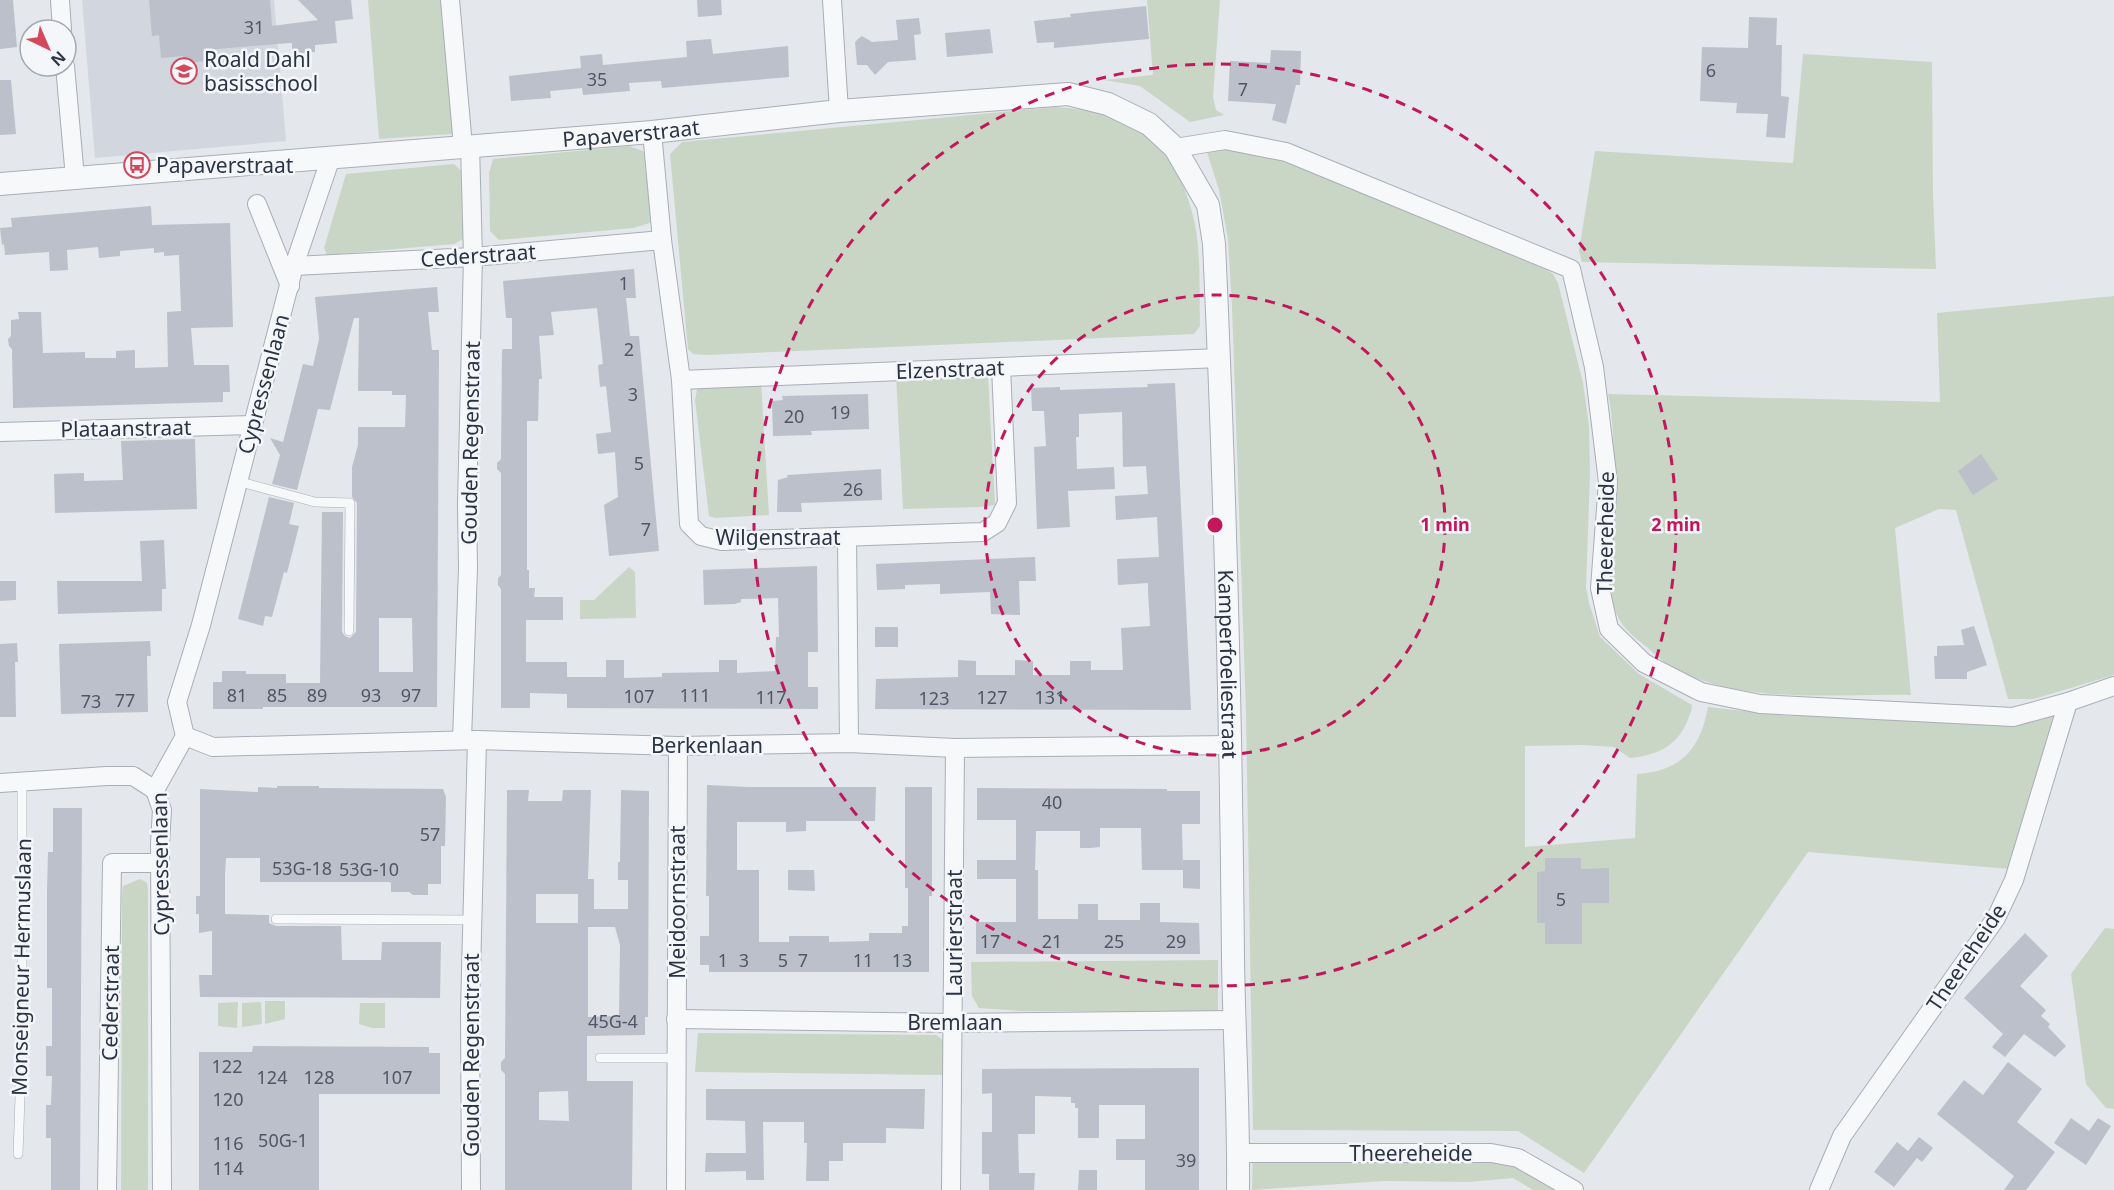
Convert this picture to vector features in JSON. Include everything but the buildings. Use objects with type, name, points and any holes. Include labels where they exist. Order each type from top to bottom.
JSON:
[{"type":"street","points":[[60,0],[61,18]]},
{"type":"street","name":"Gouden Regenstraat","points":[[450,0],[466,146],[473,257],[468,492],[472,920],[471,1190]]},
{"type":"street","points":[[832,0],[840,111]]},
{"type":"street","points":[[66,78],[75,178]]},
{"type":"street","name":"Papaverstraat","points":[[0,184],[652,132],[840,111],[1068,94],[1108,104],[1149,124],[1175,148]]},
{"type":"street","name":"Wilgenstraat","points":[[652,132],[662,240],[681,380],[689,524],[701,537],[722,541],[983,532],[997,523],[1007,502],[1001,367]]},
{"type":"street","name":"Theereheide","points":[[1175,148],[1225,140],[1286,152],[1571,269],[1594,367],[1608,482],[1600,588],[1609,629],[1644,663],[1701,692],[1760,704],[2013,717],[2114,686]]},
{"type":"street","name":"Kamperfoeliestraat","points":[[1175,148],[1208,205],[1214,244],[1220,358],[1231,745],[1233,1020],[1239,1153],[1238,1190]]},
{"type":"street","name":"Cypressenlaan","points":[[162,1190],[160,862],[162,810],[155,790],[185,736],[177,702],[201,625],[294,266],[331,157]]},
{"type":"street","name":"Cypressenlaan","points":[[257,204],[290,286]]},
{"type":"street","name":"Cederstraat","points":[[294,266],[473,257],[662,240]]},
{"type":"street","name":"Elzenstraat","points":[[681,380],[1220,358]]},
{"type":"street","name":"Plataanstraat","points":[[0,432],[252,425]]},
{"type":"street","points":[[847,537],[849,743]]},
{"type":"street","name":"Theereheide","points":[[1819,1190],[1842,1136],[1996,918],[2014,880],[2068,702]]},
{"type":"street","name":"Berkenlaan","points":[[185,736],[213,747],[469,740],[678,746],[849,743],[955,748],[1231,745]]},
{"type":"street","name":"Meidoornstraat","points":[[676,1190],[678,746]]},
{"type":"street","name":"Laurierstraat","points":[[951,1190],[955,748]]},
{"type":"street","points":[[0,783],[22,780],[133,776],[155,790]]},
{"type":"street","name":"Cederstraat","points":[[107,1190],[112,863],[160,862]]},
{"type":"street","name":"Bremlaan","points":[[676,1019],[953,1023],[1233,1020]]},
{"type":"street","name":"Theereheide","points":[[1239,1153],[1491,1153],[1518,1158],[1574,1190]]},
{"type":"lane","name":"Cypressenlaan","points":[[237,481],[315,502],[350,503],[350,631]]},
{"type":"lane","name":"Monseigneur Hermuslaan","points":[[18,1154],[22,1041],[22,780]]},
{"type":"lane","points":[[276,919],[472,920]]},
{"type":"lane","points":[[600,1058],[676,1058]]},
{"type":"shaded area","name":"Roald Dahl basisschool","points":[[82,0],[274,0],[286,141],[95,158]]},
{"type":"green space","points":[[368,0],[444,0],[456,121],[452,134],[379,139]]},
{"type":"green space","points":[[1147,0],[1220,0],[1213,97],[1216,110],[1224,115],[1190,122],[1140,86],[1104,80],[1153,75]]},
{"type":"green space","points":[[1803,54],[1932,62],[1936,269],[1582,262],[1579,251],[1595,151],[1793,163]]},
{"type":"green space","points":[[1055,107],[1104,115],[1125,123],[1143,134],[1159,148],[1173,166],[1184,187],[1192,212],[1197,240],[1200,326],[1194,334],[706,355],[693,354],[688,349],[670,154],[682,142]]},
{"type":"green space","points":[[1237,140],[1528,258],[1553,274],[1558,283],[1583,383],[1589,426],[1590,474],[1586,587],[1589,603],[1600,637],[1639,674],[1692,705],[1687,722],[1677,738],[1664,749],[1648,755],[1630,758],[1614,747],[1525,746],[1525,847],[1635,838],[1637,774],[1666,768],[1677,763],[1686,755],[1700,735],[1708,707],[1789,716],[1873,715],[2028,722],[2042,719],[2053,713],[2055,718],[2010,869],[1808,852],[1584,1173],[1518,1131],[1253,1130],[1246,712],[1232,307],[1228,239],[1219,190],[1206,149]]},
{"type":"green space","points":[[629,146],[645,154],[650,223],[633,228],[499,240],[490,231],[489,173],[493,159]]},
{"type":"green space","points":[[454,164],[463,173],[463,239],[454,244],[327,255],[324,248],[346,174]]},
{"type":"green space","points":[[2114,296],[2114,675],[2034,699],[2008,699],[1956,510],[1939,509],[1895,528],[1911,695],[1790,695],[1730,688],[1701,680],[1673,668],[1630,633],[1618,618],[1610,576],[1613,437],[1608,394],[1940,402],[1937,313]]},
{"type":"green space","points":[[896,375],[988,375],[995,505],[903,509]]},
{"type":"green space","points":[[761,382],[769,515],[715,518],[709,516],[695,400],[698,385]]},
{"type":"green space","points":[[629,567],[635,572],[636,618],[580,619],[580,600],[594,600]]},
{"type":"green space","points":[[140,879],[147,883],[148,890],[148,1190],[121,1190],[122,895],[123,886]]},
{"type":"green space","points":[[2105,928],[2114,929],[2114,1109],[2106,1108],[2086,1084],[2071,974]]},
{"type":"green space","points":[[1218,960],[1218,1010],[1208,1012],[1020,1011],[979,1008],[972,996],[971,962]]},
{"type":"green space","points":[[265,1001],[285,1001],[285,1019],[265,1024]]},
{"type":"green space","points":[[238,1002],[237,1028],[218,1026],[218,1003]]},
{"type":"green space","points":[[261,1002],[262,1024],[242,1027],[242,1003]]},
{"type":"green space","points":[[360,1003],[385,1003],[385,1028],[372,1028],[359,1024]]},
{"type":"green space","points":[[698,1033],[936,1035],[944,1041],[943,1075],[695,1072]]},
{"type":"green space","points":[[1253,1149],[1512,1150],[1573,1190],[1533,1190],[1513,1178],[1469,1182],[1384,1181],[1252,1190]]},
{"type":"place","name":"Roald Dahl basisschool","points":[[184,71]]},
{"type":"place","name":"Papaverstraat","points":[[137,165]]}]
